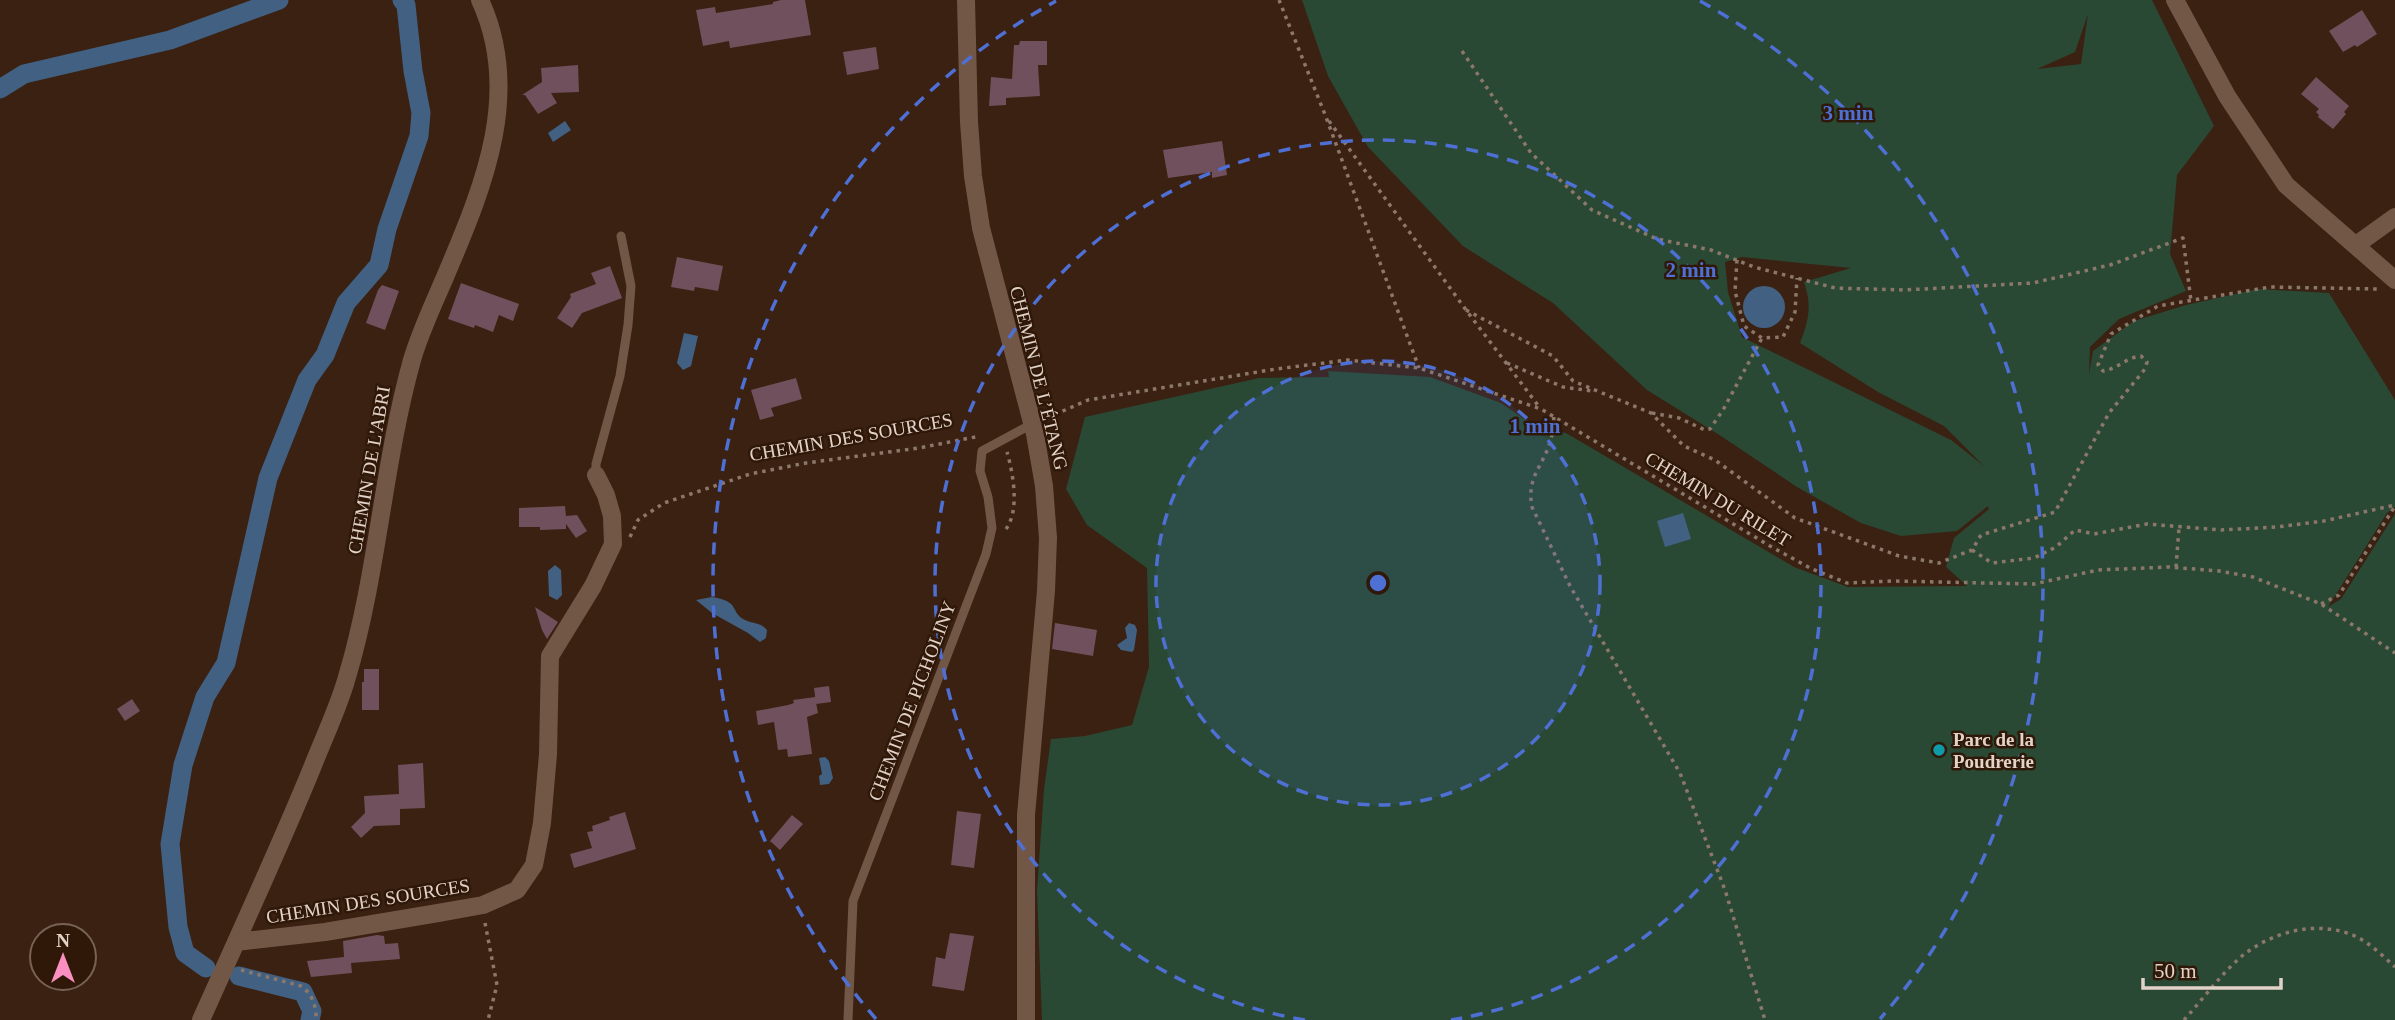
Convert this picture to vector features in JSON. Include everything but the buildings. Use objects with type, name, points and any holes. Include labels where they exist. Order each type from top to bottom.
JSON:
[{"type":"street","name":"CHEMIN DE L'ABRI","points":[[201,1020],[296,806],[347,679],[368,591],[409,374],[427,320],[481,186],[491,151],[501,81],[496,47],[480,0]]},
{"type":"street","name":"CHEMIN DE L’ÉTANG","points":[[966,0],[973,176],[981,228],[1031,421],[1044,485],[1048,538],[1046,591],[1026,815],[1026,1020]]},
{"type":"street","points":[[2175,0],[2227,96],[2286,185],[2356,245],[2390,284]]},
{"type":"street","points":[[2356,245],[2395,217]]},
{"type":"street","name":"CHEMIN DES SOURCES","points":[[236,942],[325,932],[482,905],[517,890],[534,865],[542,823],[548,754],[550,656],[593,586],[613,544],[612,516],[596,475]]},
{"type":"lane","name":"CHEMIN DES SOURCES","points":[[596,475],[596,464],[620,376],[628,325],[631,286],[621,236]]},
{"type":"lane","name":"CHEMIN DE PICHOLINY","points":[[848,1020],[853,901],[981,572],[990,538],[992,528],[988,497],[980,471],[982,451],[1031,421]]},
{"type":"path","points":[[1279,0],[1326,117],[1419,368]]},
{"type":"path","points":[[1462,51],[1531,153],[1592,210],[1657,239],[1711,250],[1754,267],[1835,288],[1904,290],[2033,284],[2110,265],[2183,239],[2191,301]]},
{"type":"path","points":[[1326,117],[1541,409]]},
{"type":"path","points":[[1737,260],[1735,291],[1744,327],[1762,338],[1783,337],[1795,312],[1797,278]]},
{"type":"path","points":[[1651,413],[1684,446],[1715,460],[1795,518],[1899,556],[1939,563],[1972,550],[1981,535],[2055,512],[2109,413],[2145,369],[2147,362],[2141,356],[2103,371],[2098,365],[2111,334],[2158,306],[2270,287],[2390,284]]},
{"type":"path","points":[[1466,310],[1553,356],[1573,381],[1651,413],[1679,418],[1705,430],[1710,429],[1723,410],[1762,338]]},
{"type":"path","name":"CHEMIN DU RILET","points":[[1031,421],[1050,419],[1088,400],[1276,369],[1348,360],[1419,368],[1541,409],[1770,547],[1812,569],[1847,583],[1892,581],[2034,584],[2098,570],[2176,567],[2253,577],[2320,604],[2395,653]]},
{"type":"path","points":[[1505,362],[1563,387],[1600,392]]},
{"type":"path","points":[[1554,417],[1551,440],[1532,480],[1529,493],[1532,507],[1570,586],[1680,773],[1725,890],[1765,1020]]},
{"type":"path","name":"CHEMIN DES SOURCES","points":[[627,544],[638,520],[664,503],[750,474],[806,463],[919,448],[984,435]]},
{"type":"path","points":[[990,538],[1001,535],[1011,522],[1014,499],[1004,439]]},
{"type":"path","points":[[1972,550],[1992,563],[2034,558],[2056,547],[2075,530],[2094,534],[2147,524],[2221,530],[2277,527],[2324,521],[2395,505]]},
{"type":"path","points":[[2320,604],[2339,595],[2395,505]]},
{"type":"path","points":[[2176,567],[2179,527]]},
{"type":"path","points":[[482,905],[497,985],[488,1020]]},
{"type":"path","points":[[2185,1020],[2239,958],[2258,944],[2284,933],[2307,929],[2332,930],[2358,937],[2395,967]]},
{"type":"path","points":[[225,966],[301,986],[307,990],[317,1011],[316,1020]]},
{"type":"green space","points":[[1302,0],[2152,0],[2214,126],[2177,175],[2170,254],[2186,291],[2119,319],[2090,347],[2089,374],[2093,351],[2134,321],[2186,305],[2258,289],[2329,293],[2395,400],[2395,507],[2387,513],[2328,607],[2341,599],[2395,514],[2395,1020],[1042,1020],[1037,891],[1044,789],[1051,739],[1085,736],[1132,725],[1149,667],[1147,568],[1087,525],[1066,489],[1085,417],[1259,378],[1329,377],[1328,371],[1430,377],[1501,403],[1536,427],[1566,433],[1794,567],[1848,587],[1967,586],[1946,567],[1954,538],[1989,509],[1988,506],[1957,531],[1901,536],[1861,523],[1797,487],[1647,390],[1553,303],[1463,246],[1368,147],[1328,76]],"holes":[[[2088,14],[2081,64],[2037,69],[2075,52]],[[1742,257],[1851,268],[1804,282],[1808,312],[1800,343],[1878,392],[1944,426],[1984,466],[1951,440],[1742,337],[1728,292],[1725,262]]]},
{"type":"water","points":[[565,121],[571,130],[553,142],[548,133]]},
{"type":"water","points":[[1764,286],[1779,292],[1785,307],[1779,322],[1764,328],[1749,322],[1743,307],[1749,292]]},
{"type":"water","points":[[684,333],[698,336],[691,366],[683,370],[677,363]]},
{"type":"water","points":[[1683,513],[1691,539],[1665,547],[1657,521]]},
{"type":"water","points":[[555,565],[561,570],[562,595],[557,600],[549,596],[548,571]]},
{"type":"water","points":[[712,597],[728,602],[740,617],[764,627],[767,630],[766,638],[760,642],[696,600]]},
{"type":"water","points":[[1129,623],[1135,625],[1137,630],[1132,652],[1121,650],[1117,645],[1127,638],[1125,628]]},
{"type":"water","points":[[825,757],[829,761],[833,778],[829,784],[820,785],[819,776],[822,774],[819,758]]},
{"type":"waterway","points":[[0,89],[24,74],[170,40],[279,0]]},
{"type":"waterway","points":[[206,968],[185,953],[178,927],[170,844],[183,765],[205,697],[226,663],[268,478],[307,380],[325,355],[346,303],[379,265],[387,229],[419,136],[421,113],[413,71],[406,5],[402,0]]},
{"type":"waterway","points":[[239,976],[303,992],[312,1011],[310,1020]]},
{"type":"place","name":"Parc de la Poudrerie","points":[[1939,750]]}]
